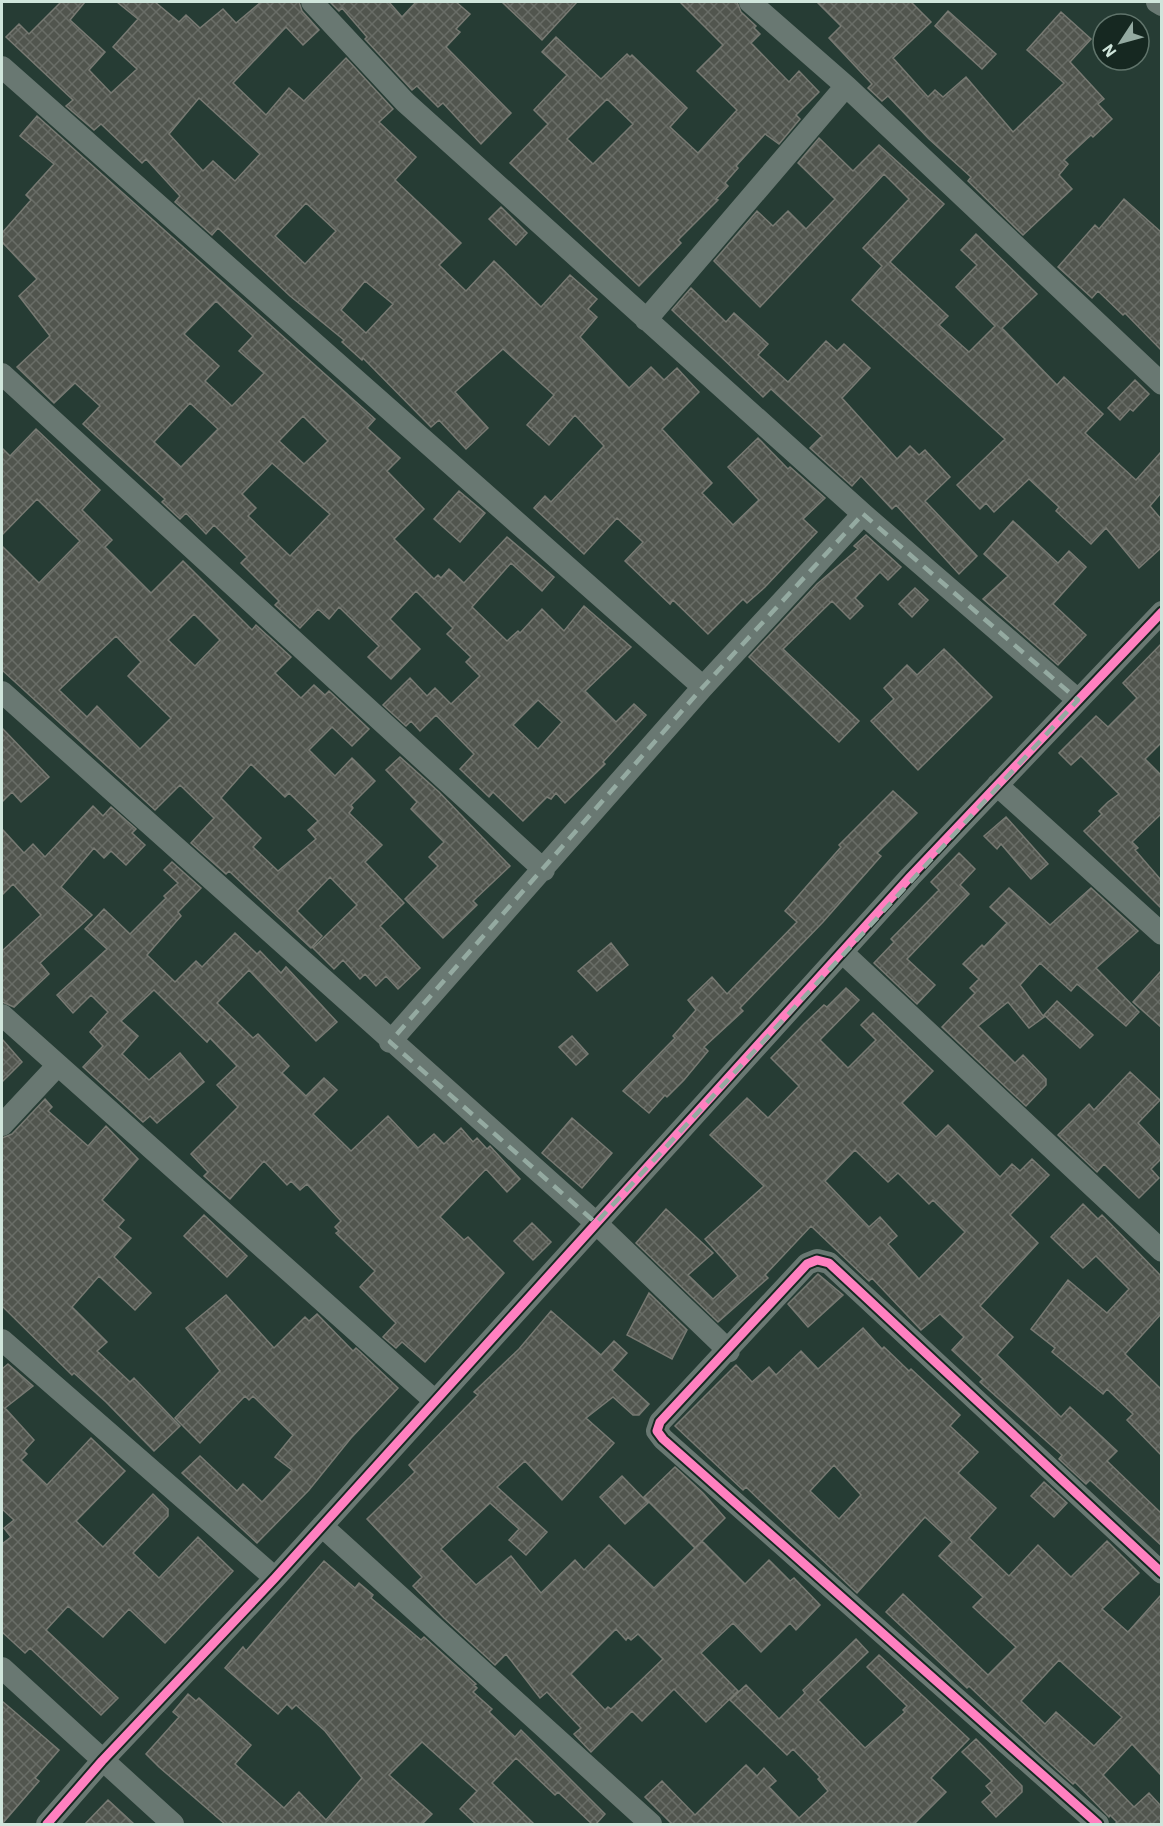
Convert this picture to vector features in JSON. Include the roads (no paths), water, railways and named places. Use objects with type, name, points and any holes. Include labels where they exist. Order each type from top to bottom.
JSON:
[{"type":"street","points":[[312,2],[405,102],[863,514],[1078,700]]},
{"type":"street","points":[[750,2],[846,86],[1161,384]]},
{"type":"street","points":[[1157,2],[1161,5]]},
{"type":"street","points":[[2,67],[703,687]]},
{"type":"street","points":[[646,320],[846,86]]},
{"type":"street","points":[[2,374],[544,870]]},
{"type":"street","points":[[390,1042],[703,687],[863,514]]},
{"type":"street","points":[[47,1824],[102,1761],[275,1578],[842,952],[1161,612]]},
{"type":"street","points":[[2,692],[390,1042],[596,1223],[729,1351]]},
{"type":"street","points":[[997,785],[1161,934]]},
{"type":"street","points":[[842,952],[1161,1251]]},
{"type":"street","points":[[2,1015],[435,1401]]},
{"type":"street","points":[[2,1125],[58,1065]]},
{"type":"street","points":[[1098,1824],[663,1439],[657,1431],[660,1422],[729,1351],[807,1264],[817,1260],[829,1263],[1161,1573]]},
{"type":"street","points":[[2,1340],[275,1578]]},
{"type":"street","points":[[322,1526],[651,1824]]},
{"type":"street","points":[[2,1668],[172,1824]]}]
